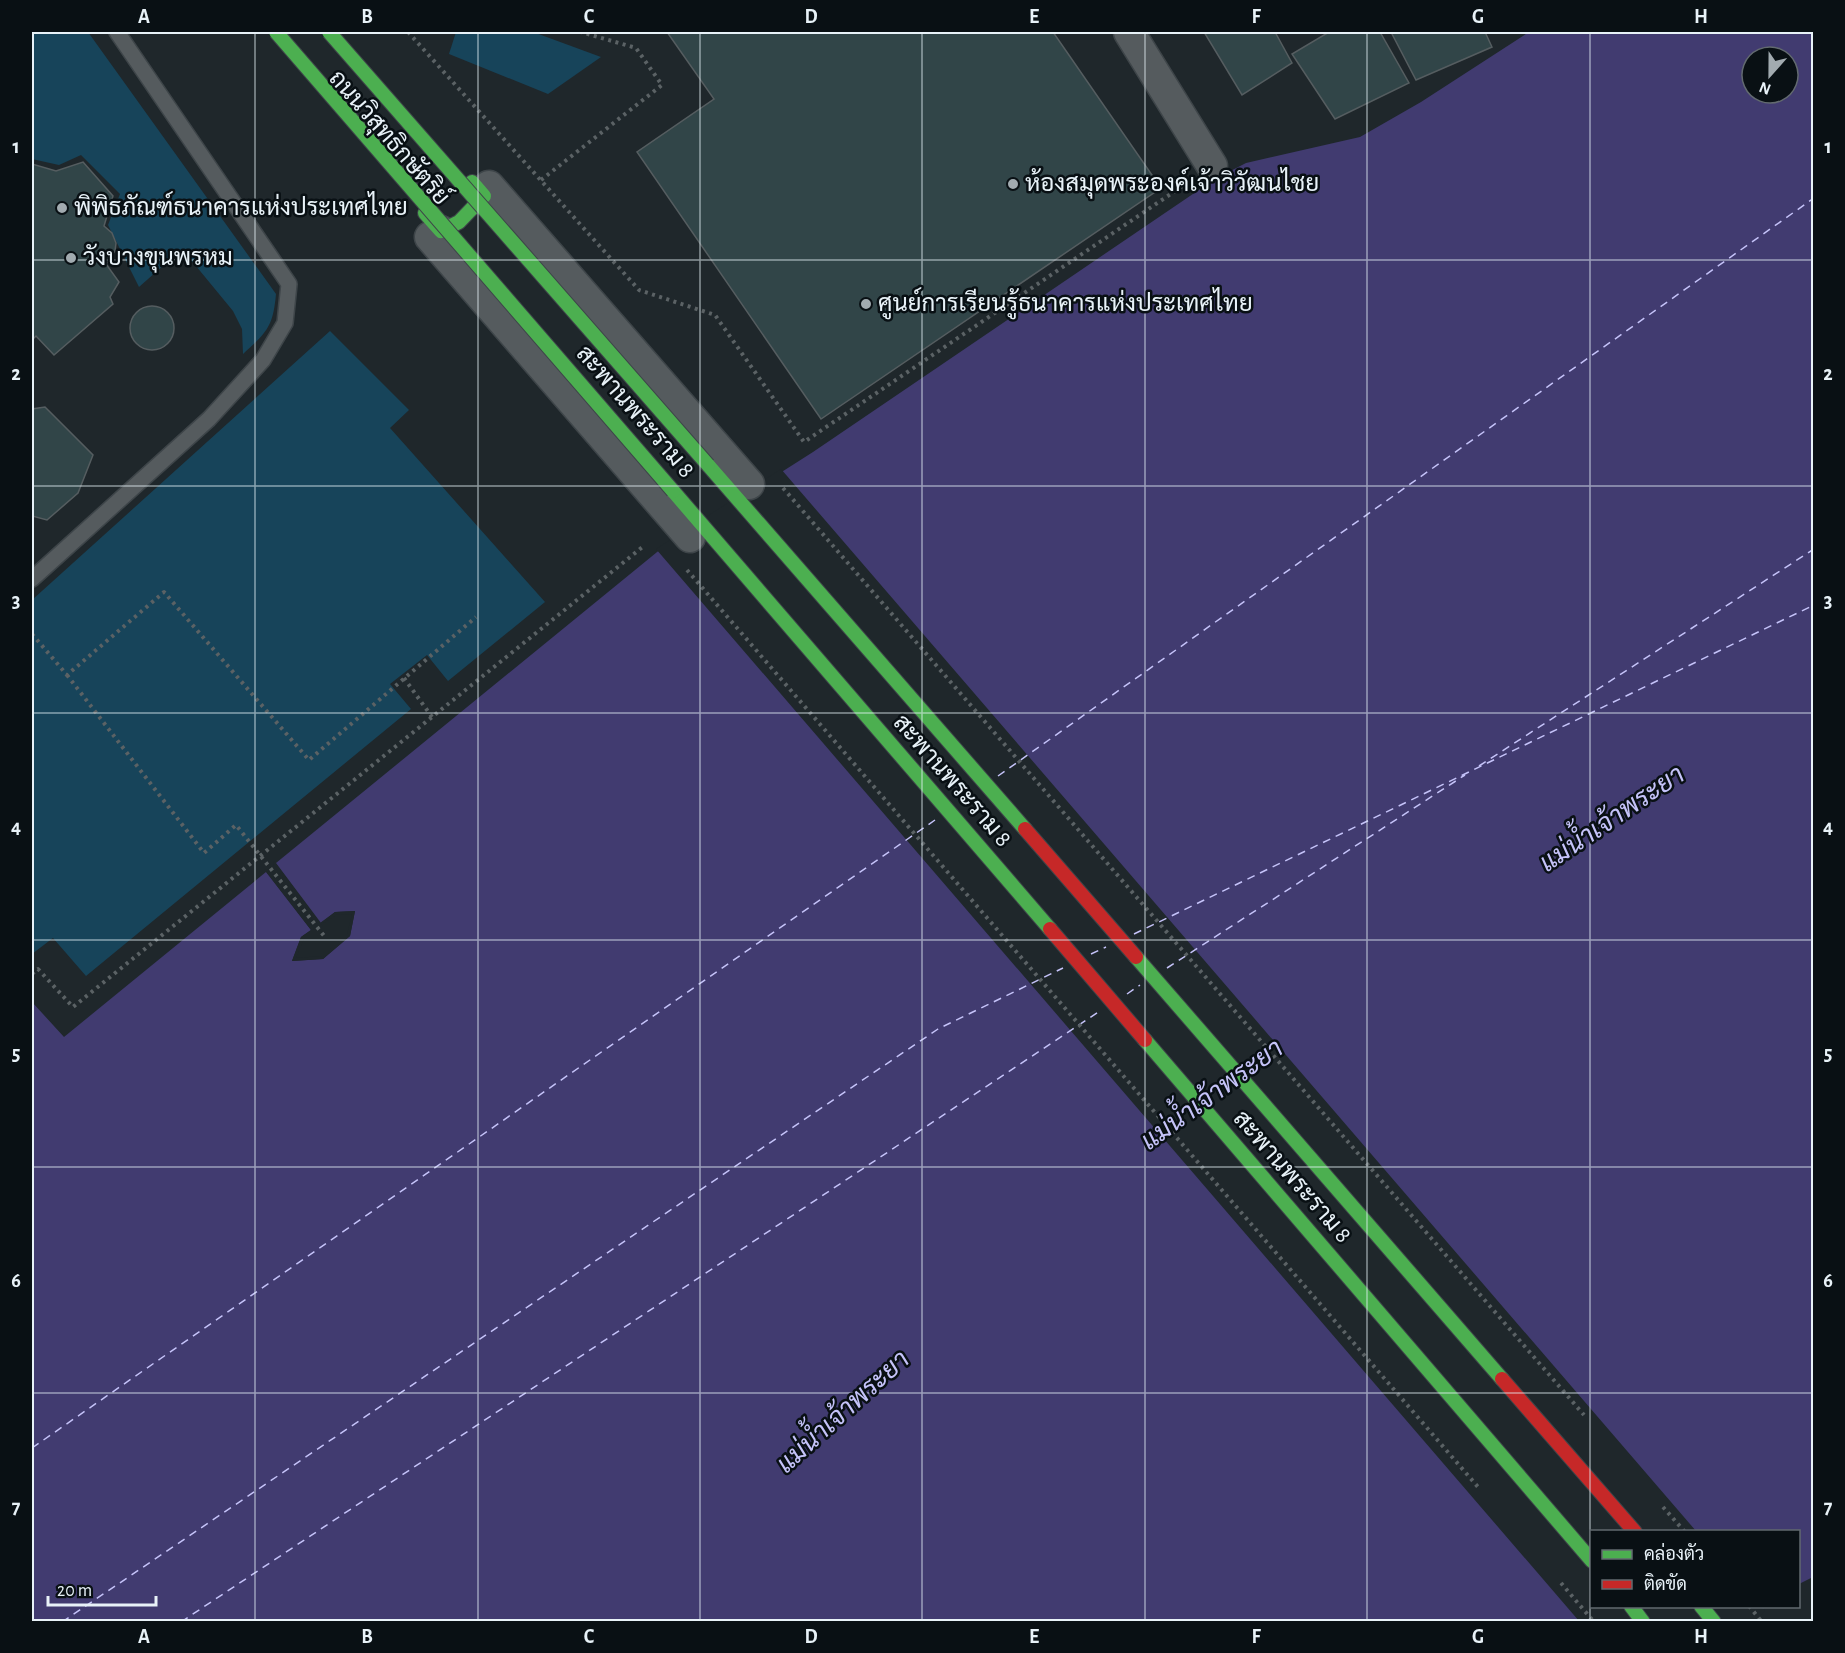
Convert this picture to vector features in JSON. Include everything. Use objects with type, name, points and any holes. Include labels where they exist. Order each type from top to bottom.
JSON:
[{"type":"main road","name":"ถนนวิสุทธิกษัตริย์","points":[[266,32],[441,231],[459,222],[484,196],[344,32]]},
{"type":"main road","name":"สะพานพระราม 8","points":[[276,32],[1590,1559]]},
{"type":"main road","name":"สะพานพระราม 8","points":[[328,32],[1633,1530]]},
{"type":"main road","points":[[1633,1608],[1644,1622]]},
{"type":"main road","points":[[1703,1608],[1714,1622]]},
{"type":"street","points":[[1129,32],[1212,166]]},
{"type":"street","points":[[484,196],[489,186],[749,484]]},
{"type":"street","points":[[441,231],[430,237],[690,537]]},
{"type":"lane","points":[[32,579],[209,419],[262,360],[285,323],[289,284],[117,32]]},
{"type":"path","points":[[408,32],[639,290],[715,315],[804,442],[1212,166]]},
{"type":"path","points":[[541,180],[662,85],[636,48],[581,32]]},
{"type":"path","points":[[790,496],[1591,1424]]},
{"type":"path","points":[[32,974],[38,969],[73,1007],[645,545]]},
{"type":"path","points":[[689,572],[1485,1495]]},
{"type":"path","points":[[67,675],[164,592],[309,760],[476,617]]},
{"type":"path","points":[[32,634],[67,675],[204,853],[236,825],[325,937]]},
{"type":"path","points":[[404,678],[432,717]]},
{"type":"path","points":[[1661,1504],[1683,1530]]},
{"type":"path","points":[[1555,1576],[1594,1622]]},
{"type":"path","points":[[1751,1608],[1762,1622]]},
{"type":"shaded area","points":[[32,32],[88,32],[276,294],[271,322],[258,340],[243,354],[242,329],[233,311],[182,249],[139,287],[108,225],[120,194],[81,155],[59,165],[32,159]]},
{"type":"shaded area","points":[[456,32],[533,32],[601,57],[548,94],[449,54]]},
{"type":"shaded area","points":[[330,331],[409,410],[390,428],[545,602],[448,681],[427,655],[390,684],[411,709],[86,976],[53,938],[32,954],[32,600]]},
{"type":"water","name":"แม่น้ำเจ้าพระยา","points":[[1529,32],[1813,32],[1813,1577],[1800,1584],[1800,1530],[1590,1530],[1590,1608],[1764,1608],[1749,1621],[32,1621],[32,1002],[64,1037],[266,872],[311,930],[301,937],[292,961],[323,959],[350,936],[355,911],[335,912],[321,923],[276,863],[662,548],[813,452],[1215,179],[1246,163],[1360,137],[1421,102]]},
{"type":"pier","points":[[781,469],[1695,1530],[1590,1530],[1590,1608],[1763,1608],[1765,1611],[1754,1622],[1579,1621],[656,549]]},
{"type":"pier","points":[[274,861],[320,923],[335,912],[355,911],[350,936],[323,959],[292,961],[301,937],[311,930],[264,869],[269,870],[314,929],[304,939],[296,958],[322,956],[347,934],[352,914],[336,915],[319,926],[273,865]]},
{"type":"building","name":"ศูนย์การเรียนรู้ธนาคารแห่งประเทศไทย","points":[[667,32],[1053,32],[1161,188],[821,419],[637,152],[714,99]]},
{"type":"building","points":[[1204,32],[1275,32],[1292,63],[1242,95]]},
{"type":"building","points":[[1329,32],[1380,32],[1409,83],[1335,119],[1292,54]]},
{"type":"building","points":[[1391,32],[1485,32],[1492,47],[1416,80]]},
{"type":"building","name":"วังบางขุนพรหม","points":[[83,162],[113,196],[104,226],[112,233],[116,243],[115,251],[106,264],[119,282],[110,297],[113,304],[54,355],[36,336],[32,340],[32,164],[56,171]]},
{"type":"building","points":[[152,306],[167,313],[174,328],[167,343],[152,350],[137,343],[130,328],[137,313]]},
{"type":"building","points":[[45,407],[93,455],[78,493],[47,520],[32,516],[32,409]]},
{"type":"ferry route","points":[[998,776],[1814,198]]},
{"type":"ferry route","points":[[1479,766],[1814,549]]},
{"type":"ferry route","points":[[1134,934],[1814,605]]},
{"type":"ferry route","points":[[1167,968],[1465,775]]},
{"type":"ferry route","points":[[961,802],[972,795]]},
{"type":"ferry route","points":[[32,1448],[935,820]]},
{"type":"ferry route","points":[[1091,954],[1106,947]]},
{"type":"ferry route","points":[[62,1622],[938,1029],[1063,968]]},
{"type":"ferry route","points":[[1127,994],[1140,985]]},
{"type":"ferry route","points":[[181,1622],[1100,1011]]},
{"type":"traffic: fast","points":[[276,32],[673,491]]},
{"type":"traffic: fast","points":[[329,32],[708,465]]},
{"type":"traffic: fast","points":[[425,213],[441,231],[459,222],[484,196],[472,182]]},
{"type":"traffic: fast","points":[[708,465],[1025,829]]},
{"type":"traffic: fast","points":[[673,491],[1050,929]]},
{"type":"traffic: fast","points":[[1136,957],[1502,1379]]},
{"type":"traffic: fast","points":[[1145,1040],[1590,1559]]},
{"type":"traffic: fast","points":[[1632,1608],[1643,1622]]},
{"type":"traffic: fast","points":[[1703,1608],[1714,1622]]},
{"type":"traffic: jam","points":[[1025,829],[1136,957]]},
{"type":"traffic: jam","points":[[1050,929],[1145,1040]]},
{"type":"traffic: jam","points":[[1502,1379],[1633,1530]]},
{"type":"place","name":"ห้องสมุดพระองค์เจ้าวิวัฒนไชย","points":[[1013,184]]},
{"type":"place","name":"พิพิธภัณฑ์ธนาคารแห่งประเทศไทย","points":[[62,208]]},
{"type":"place","name":"วังบางขุนพรหม","points":[[71,258]]},
{"type":"place","name":"ศูนย์การเรียนรู้ธนาคารแห่งประเทศไทย","points":[[866,304]]}]
